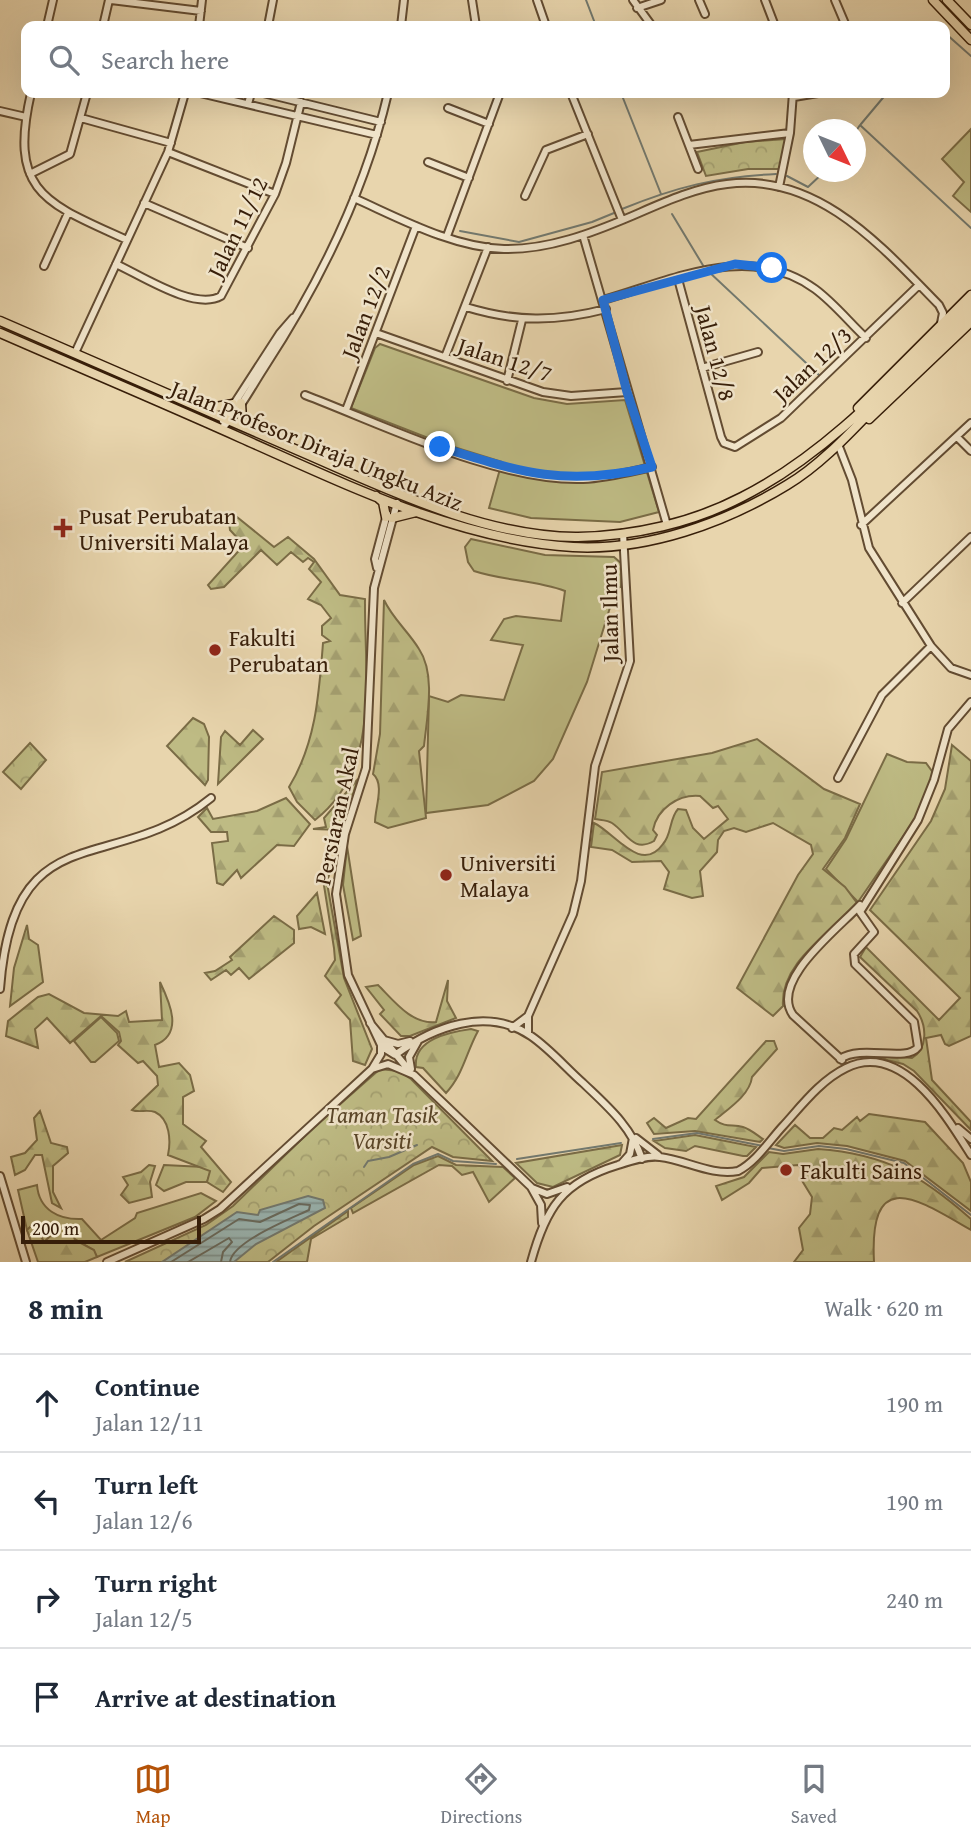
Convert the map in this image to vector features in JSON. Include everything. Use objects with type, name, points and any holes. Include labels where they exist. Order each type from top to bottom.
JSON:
[{"type":"main road","points":[[933,0],[971,40]]},
{"type":"main road","points":[[947,0],[971,25]]},
{"type":"main road","points":[[850,419],[864,400],[971,295]]},
{"type":"main road","name":"Jalan Profesor Diraja Ungku Aziz","points":[[0,333],[371,493],[422,512],[501,537],[538,544],[577,547],[624,544],[679,533],[718,521],[789,484],[858,426],[971,303]]},
{"type":"main road","name":"Jalan Profesor Diraja Ungku Aziz","points":[[0,321],[369,482],[443,509],[536,532],[576,537],[623,533],[667,525],[731,502],[773,480],[904,374],[971,313]]},
{"type":"main road","points":[[858,426],[877,414],[971,322]]},
{"type":"main road","points":[[201,409],[237,404],[242,419],[253,432]]},
{"type":"main road","points":[[369,482],[394,501],[443,509]]},
{"type":"main road","points":[[371,493],[383,502],[389,518],[422,512]]},
{"type":"street","points":[[48,21],[53,0]]},
{"type":"street","points":[[104,21],[110,0],[201,10]]},
{"type":"street","points":[[199,21],[202,0]]},
{"type":"street","points":[[269,21],[273,0]]},
{"type":"street","points":[[402,21],[404,0]]},
{"type":"street","points":[[472,0],[475,21]]},
{"type":"street","points":[[537,0],[544,21]]},
{"type":"street","points":[[633,0],[648,21]]},
{"type":"street","points":[[637,8],[661,0]]},
{"type":"street","points":[[699,0],[705,14]]},
{"type":"street","points":[[765,0],[773,21]]},
{"type":"street","points":[[835,0],[844,21]]},
{"type":"street","points":[[30,98],[22,147],[30,174],[48,199],[68,213],[127,240]]},
{"type":"street","points":[[30,174],[65,159],[70,154],[86,98]]},
{"type":"street","points":[[75,354],[168,152],[184,98]]},
{"type":"street","points":[[222,98],[377,135]]},
{"type":"street","points":[[248,104],[250,98]]},
{"type":"street","points":[[284,98],[381,122]]},
{"type":"street","points":[[221,429],[295,317],[324,266],[354,198],[377,135],[387,98]]},
{"type":"street","points":[[447,236],[498,98]]},
{"type":"street","points":[[574,98],[622,220]]},
{"type":"street","points":[[779,187],[794,98]]},
{"type":"street","name":"Jalan 11/12","points":[[117,264],[193,300],[204,301],[224,293],[275,194],[301,102]]},
{"type":"street","points":[[448,108],[489,124]]},
{"type":"street","points":[[0,111],[26,117]]},
{"type":"street","points":[[678,117],[698,169]]},
{"type":"street","points":[[81,118],[171,143]]},
{"type":"street","points":[[689,145],[790,132]]},
{"type":"street","points":[[525,196],[546,150],[588,134]]},
{"type":"street","points":[[168,152],[275,194]]},
{"type":"street","points":[[428,162],[469,178]]},
{"type":"street","points":[[354,198],[416,226],[447,236],[488,247],[524,248],[583,235],[706,188],[729,184],[795,190],[853,222],[939,305],[943,313],[940,325]]},
{"type":"street","points":[[145,203],[248,248]]},
{"type":"street","points":[[44,266],[68,213]]},
{"type":"street","name":"Jalan 12/2","points":[[345,410],[416,226]]},
{"type":"street","points":[[583,235],[667,525]]},
{"type":"street","points":[[445,358],[488,247]]},
{"type":"street","points":[[603,300],[716,268],[749,264],[786,273],[814,288],[866,338]]},
{"type":"street","name":"Jalan 12/8","points":[[678,279],[721,437]]},
{"type":"street","name":"Jalan 12/3","points":[[721,437],[724,443],[735,447],[764,431],[813,390],[919,285]]},
{"type":"street","points":[[939,305],[958,307]]},
{"type":"street","points":[[466,307],[522,320],[561,319],[606,309]]},
{"type":"street","points":[[507,381],[522,320]]},
{"type":"street","name":"Jalan 12/7","points":[[376,332],[507,381],[571,396],[627,392]]},
{"type":"street","points":[[702,368],[758,352]]},
{"type":"street","points":[[305,395],[440,447],[500,466],[547,476],[581,479],[652,467]]},
{"type":"street","points":[[861,525],[971,423]]},
{"type":"street","points":[[957,437],[971,451]]},
{"type":"street","points":[[838,444],[852,480],[861,525],[869,548],[931,646],[951,668],[967,675],[971,682]]},
{"type":"street","name":"Persiaran Akal","points":[[394,501],[375,559],[377,570],[366,768],[345,834],[336,894],[348,975],[368,1022],[382,1042],[531,1188]]},
{"type":"street","name":"Jalan Ilmu","points":[[528,1016],[573,914],[581,881],[594,772],[630,661],[623,533]]},
{"type":"street","points":[[902,603],[971,537]]},
{"type":"street","points":[[838,778],[882,695],[931,646]]},
{"type":"street","points":[[848,1066],[793,1015],[788,1008],[787,993],[794,973],[864,902],[918,820],[934,780],[950,725],[971,702]]},
{"type":"street","points":[[0,989],[4,950],[15,912],[43,873],[73,856],[180,820],[211,798]]},
{"type":"street","points":[[840,1059],[863,1051],[910,1053],[916,1050],[919,1042],[918,1029],[911,1019],[855,964],[854,954],[874,932],[860,912],[864,902]]},
{"type":"street","points":[[846,922],[865,921]]},
{"type":"street","points":[[512,1028],[528,1016]]},
{"type":"street","points":[[528,1016],[528,1034]]},
{"type":"street","points":[[107,1262],[204,1219],[220,1209],[372,1069],[381,1054],[382,1042],[398,1044],[470,1022],[512,1028],[528,1034],[610,1109],[634,1137],[663,1157]]},
{"type":"street","points":[[395,1055],[422,1037]]},
{"type":"street","points":[[414,1075],[409,1057],[422,1037]]},
{"type":"street","points":[[372,1069],[388,1064],[414,1075]]},
{"type":"street","points":[[531,1188],[553,1193],[605,1169],[642,1158],[663,1157],[711,1170],[734,1172],[746,1167],[820,1087],[848,1066],[878,1064],[903,1073],[971,1139]]},
{"type":"street","points":[[949,1120],[970,1153]]},
{"type":"street","points":[[634,1137],[642,1158]]},
{"type":"street","points":[[620,1164],[630,1154],[634,1137]]},
{"type":"street","points":[[0,1176],[26,1262]]},
{"type":"street","points":[[532,1259],[542,1225],[557,1201],[575,1182]]},
{"type":"street","points":[[531,1188],[541,1205],[542,1225]]},
{"type":"green space","points":[[971,129],[971,212],[953,196],[964,182],[942,159]]},
{"type":"green space","points":[[786,139],[781,169],[748,169],[706,176],[697,152],[745,142]]},
{"type":"green space","points":[[380,344],[534,398],[567,404],[625,400],[659,512],[620,522],[531,518],[489,508],[502,462],[441,443],[351,408],[375,348]]},
{"type":"green space","points":[[237,517],[274,547],[288,537],[314,559],[340,595],[365,599],[365,718],[360,747],[351,774],[336,799],[315,820],[297,802],[289,787],[311,736],[318,699],[323,643],[330,641],[322,635],[322,626],[331,618],[321,605],[308,599],[321,582],[309,569],[314,562],[308,558],[303,562],[291,552],[277,565],[261,550],[224,587],[211,589],[208,585],[244,545],[230,530],[229,522]]},
{"type":"green space","points":[[471,539],[545,555],[614,557],[622,564],[621,587],[616,588],[587,682],[553,759],[534,781],[488,805],[426,813],[429,696],[448,702],[461,695],[504,700],[523,645],[491,640],[504,619],[516,616],[561,621],[565,591],[474,571],[468,562],[465,547]]},
{"type":"green space","points":[[384,600],[419,649],[429,683],[424,746],[419,751],[426,818],[388,828],[375,822],[379,790],[377,778],[373,774],[380,734]]},
{"type":"green space","points":[[193,718],[204,724],[209,737],[208,780],[205,785],[167,746]]},
{"type":"green space","points":[[253,730],[263,739],[218,784],[221,737],[225,731],[240,745]]},
{"type":"green space","points":[[757,739],[824,789],[860,804],[845,838],[823,869],[845,887],[857,903],[798,962],[784,990],[783,1006],[773,1016],[737,988],[798,875],[813,854],[811,845],[773,823],[746,832],[734,828],[724,831],[718,840],[717,852],[700,871],[703,896],[692,898],[664,889],[669,872],[661,861],[632,862],[612,850],[591,847],[594,823],[628,848],[646,855],[655,852],[666,840],[678,809],[686,810],[693,828],[704,839],[728,819],[718,806],[713,808],[700,796],[684,798],[670,804],[659,816],[653,830],[657,835],[654,841],[641,845],[635,843],[612,823],[595,819],[602,772],[712,753]]},
{"type":"green space","points":[[30,743],[46,760],[21,789],[3,772]]},
{"type":"green space","points":[[952,745],[971,761],[971,1036],[949,1046],[941,1035],[926,1038],[932,1080],[971,1122],[971,1130],[914,1071],[903,1064],[883,1059],[888,1056],[912,1058],[917,1054],[923,1043],[923,1023],[917,1011],[860,957],[866,947],[939,1020],[960,998],[870,910],[931,821],[945,789]]},
{"type":"green space","points":[[887,754],[907,762],[926,763],[934,774],[920,812],[858,902],[826,869],[846,839]]},
{"type":"green space","points":[[358,779],[341,830],[313,829],[326,827],[324,818]]},
{"type":"green space","points":[[286,798],[310,824],[294,846],[277,845],[241,878],[237,870],[223,885],[217,883],[212,843],[228,841],[227,832],[211,832],[198,817],[207,808],[213,819],[257,811]]},
{"type":"green space","points":[[347,846],[361,936],[353,940],[343,885]]},
{"type":"green space","points":[[331,867],[327,883],[344,978],[372,1049],[365,1065],[353,1061],[350,1020],[335,1003],[341,995],[325,976],[335,960],[322,873]]},
{"type":"green space","points":[[317,893],[325,934],[311,927],[299,929],[297,916]]},
{"type":"green space","points":[[274,916],[294,930],[294,943],[249,979],[239,968],[231,975],[226,970],[211,980],[205,973],[215,971],[232,960],[230,957]]},
{"type":"green space","points":[[27,925],[29,939],[38,945],[43,982],[10,1006],[14,968]]},
{"type":"green space","points":[[448,980],[447,1001],[456,1018],[410,1036],[401,1036],[380,1014],[384,1010],[366,987],[378,985],[411,1016],[427,1022],[436,1022]]},
{"type":"green space","points":[[160,982],[168,999],[172,1026],[164,1040],[155,1045],[159,1067],[179,1063],[190,1075],[194,1091],[183,1097],[183,1124],[206,1141],[201,1147],[231,1182],[223,1192],[207,1182],[210,1171],[168,1155],[168,1131],[160,1115],[152,1111],[132,1110],[158,1085],[157,1076],[143,1061],[138,1063],[118,1045],[121,1041],[119,1032],[101,1016],[70,1043],[47,1018],[35,1029],[38,1048],[6,1036],[8,1021],[38,997],[49,994],[84,1013],[118,1016],[126,1011],[129,1022],[162,1020]]},
{"type":"green space","points":[[101,1017],[117,1033],[119,1041],[95,1062],[91,1062],[74,1041]]},
{"type":"green space","points":[[471,1029],[478,1031],[460,1071],[446,1093],[423,1068],[416,1067],[417,1057],[427,1043],[453,1032]]},
{"type":"green space","points":[[766,1041],[774,1041],[777,1049],[752,1077],[743,1096],[715,1120],[748,1129],[763,1139],[760,1142],[695,1131],[654,1134],[647,1123],[654,1118],[666,1128],[688,1118],[696,1119]]},
{"type":"green space","name":"Taman Tasik Varsiti","points":[[380,1069],[398,1071],[411,1079],[492,1161],[453,1157],[432,1147],[314,1226],[268,1262],[125,1262],[206,1225],[233,1206],[313,1128]]},
{"type":"green space","points":[[40,1111],[51,1143],[67,1147],[68,1153],[53,1166],[53,1192],[61,1208],[52,1203],[42,1155],[35,1155],[25,1170],[15,1175],[11,1157],[25,1153],[37,1140],[34,1118]]},
{"type":"green space","points":[[869,1114],[925,1122],[963,1163],[971,1182],[971,1211],[905,1161],[847,1146],[817,1143],[784,1148],[776,1145],[795,1125],[810,1138],[823,1138],[834,1128],[842,1130],[857,1117],[860,1121]]},
{"type":"green space","points":[[695,1135],[756,1147],[747,1156],[743,1156],[695,1146],[686,1151],[665,1148],[654,1141]]},
{"type":"green space","points":[[622,1145],[620,1155],[553,1187],[537,1183],[516,1163]]},
{"type":"green space","points":[[818,1149],[864,1156],[901,1169],[936,1190],[971,1219],[971,1230],[932,1208],[900,1198],[888,1201],[879,1212],[874,1262],[794,1262],[803,1250],[799,1228],[810,1214],[812,1197],[801,1179],[805,1172],[798,1165],[762,1168],[749,1183],[722,1200],[716,1186],[744,1177],[769,1152],[783,1154]]},
{"type":"green space","points":[[438,1156],[456,1165],[503,1167],[515,1178],[489,1202],[473,1172],[462,1175],[452,1166],[439,1165],[353,1213],[351,1208],[414,1165]]},
{"type":"green space","points":[[149,1165],[155,1166],[150,1182],[152,1197],[129,1203],[121,1195],[128,1185],[123,1177],[141,1172]]},
{"type":"green space","points":[[164,1165],[204,1167],[211,1171],[207,1182],[186,1182],[164,1191],[156,1185]]},
{"type":"green space","points":[[37,1185],[46,1207],[66,1218],[82,1219],[101,1240],[135,1218],[137,1213],[201,1193],[216,1201],[195,1217],[97,1257],[93,1250],[58,1229],[44,1243],[35,1224],[27,1230],[18,1190]]},
{"type":"green space","points":[[348,1211],[348,1217],[311,1239],[307,1262],[276,1262]]},
{"type":"green space","points":[[34,1223],[44,1242],[58,1229],[70,1226],[75,1240],[94,1250],[97,1257],[85,1262],[38,1262],[27,1230]]},
{"type":"water","points":[[308,1196],[323,1200],[325,1208],[256,1244],[234,1262],[162,1262],[237,1212],[258,1215],[260,1210]]},
{"type":"waterway","points":[[586,0],[594,21]]},
{"type":"waterway","points":[[950,37],[971,56]]},
{"type":"waterway","points":[[623,98],[661,194]]},
{"type":"waterway","points":[[865,119],[883,98]]},
{"type":"waterway","points":[[866,131],[971,228]]},
{"type":"waterway","points":[[622,209],[697,184],[776,174]]},
{"type":"waterway","points":[[787,176],[808,187],[813,182]]},
{"type":"waterway","points":[[460,231],[519,242],[592,222],[614,213]]},
{"type":"waterway","points":[[672,214],[704,267]]},
{"type":"waterway","points":[[708,271],[820,376]]},
{"type":"waterway","points":[[653,1139],[697,1133],[763,1146]]},
{"type":"waterway","points":[[517,1159],[621,1143]]},
{"type":"waterway","points":[[364,1167],[368,1161],[389,1157],[417,1145]]},
{"type":"waterway","points":[[768,1148],[784,1151],[819,1146],[846,1149],[904,1163],[971,1215]]},
{"type":"waterway","points":[[273,1262],[413,1164],[438,1154],[453,1161],[496,1164]]},
{"type":"place","name":"Pusat Perubatan Universiti Malaya","points":[[63,528]]},
{"type":"place","name":"Fakulti Perubatan","points":[[215,650]]},
{"type":"place","name":"Universiti Malaya","points":[[446,875]]},
{"type":"place","name":"Fakulti Sains","points":[[786,1170]]},
{"type":"route","points":[[440,447],[500,466],[547,476],[581,479],[652,467],[627,392],[603,300],[735,264],[772,268]]}]
